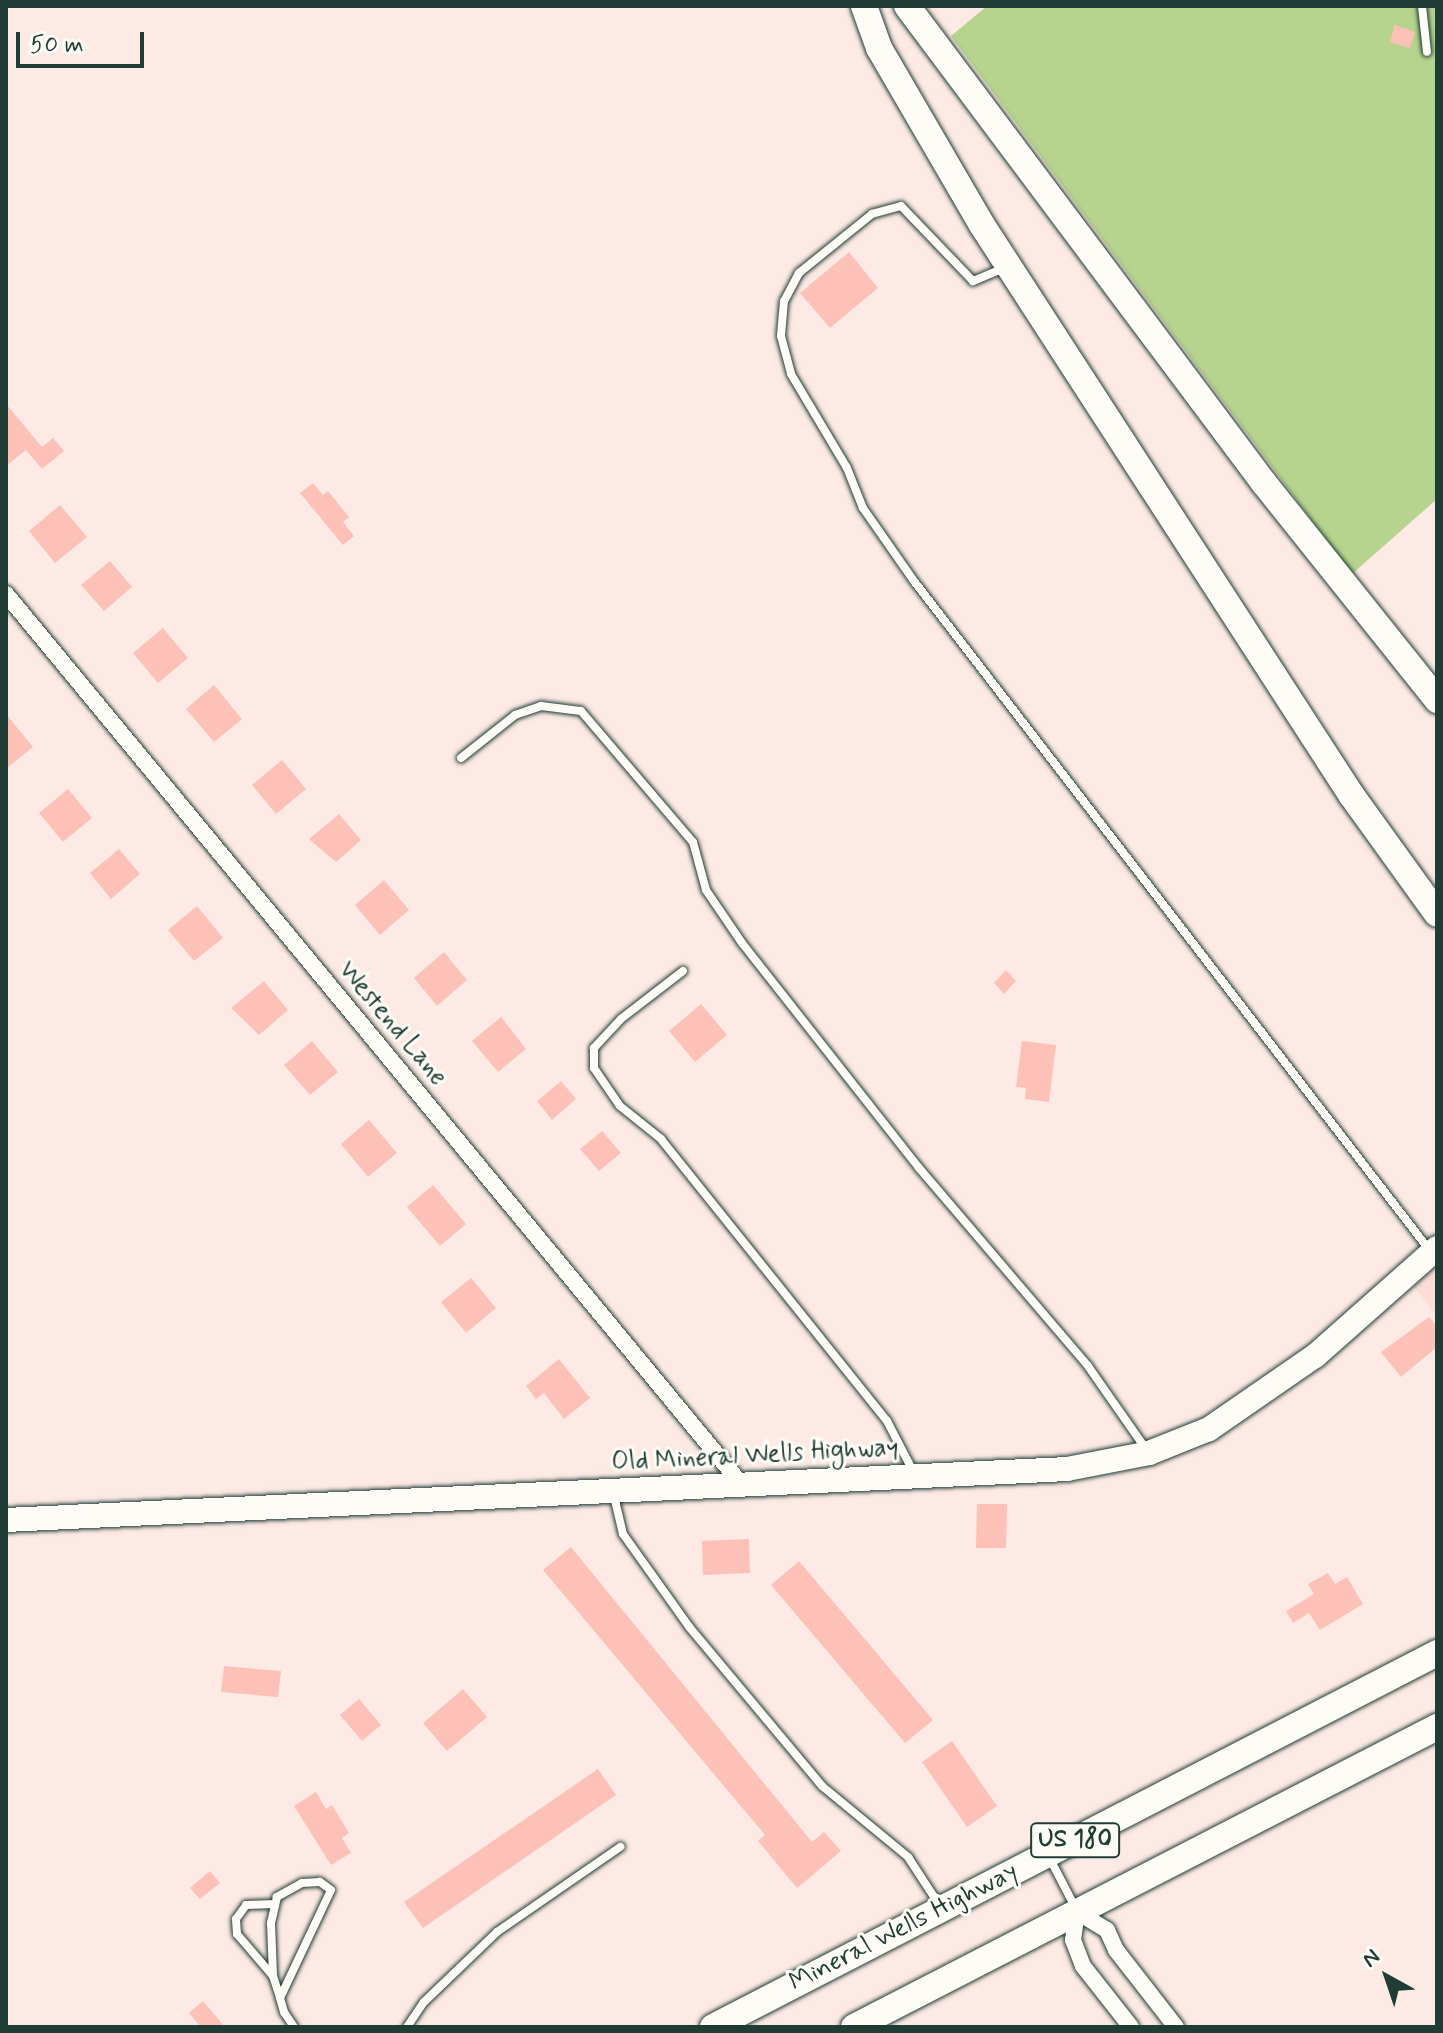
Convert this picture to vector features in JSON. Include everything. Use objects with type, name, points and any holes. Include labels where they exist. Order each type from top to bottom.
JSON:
[{"type":"main road","points":[[864,6],[879,48],[1009,266],[1352,796],[1437,914]]},
{"type":"main road","points":[[907,6],[1264,483],[1437,700]]},
{"type":"main road","name":"Mineral Wells Highway","points":[[713,2027],[1437,1653]]},
{"type":"main road","name":"US 180","points":[[854,2027],[1437,1727]]},
{"type":"street","name":"Westend Lane","points":[[6,594],[742,1485]]},
{"type":"street","name":"Old Mineral Wells Highway","points":[[6,1520],[1067,1469],[1149,1453],[1209,1429],[1264,1395],[1434,1250]]},
{"type":"street","points":[[1131,2027],[1083,1966],[1073,1940],[1077,1912],[1107,1930],[1116,1950],[1176,2027]]},
{"type":"lane","points":[[1422,6],[1427,52]]},
{"type":"lane","points":[[1009,266],[973,281],[901,206],[872,214],[799,273],[784,301],[781,336],[791,374],[847,468],[863,508],[914,581],[1434,1250]]},
{"type":"lane","points":[[461,758],[515,715],[541,706],[581,711],[693,842],[706,890],[742,943],[910,1157],[1088,1366],[1149,1453]]},
{"type":"lane","points":[[683,971],[621,1019],[594,1048],[594,1068],[620,1106],[661,1139],[878,1410],[909,1455],[915,1476]]},
{"type":"lane","points":[[613,1492],[623,1534],[690,1628],[822,1786],[908,1857],[942,1909]]},
{"type":"lane","points":[[407,2027],[424,2002],[497,1932],[620,1847]]},
{"type":"lane","points":[[1048,1855],[1077,1912]]},
{"type":"lane","points":[[280,1998],[331,1890],[320,1882],[302,1883],[277,1897],[275,1904],[273,1976],[280,1998],[294,2027]]},
{"type":"lane","points":[[273,1976],[237,1934],[236,1919],[246,1905],[275,1904]]},
{"type":"shaded area","points":[[1437,1265],[1437,1316],[1413,1286]]},
{"type":"green space","points":[[987,6],[1437,6],[1437,499],[1352,574],[951,36]]},
{"type":"building","points":[[1395,25],[1415,32],[1410,48],[1390,42]]},
{"type":"building","points":[[849,252],[878,288],[830,328],[800,293]]},
{"type":"building","points":[[6,404],[42,447],[53,438],[64,451],[42,469],[26,450],[6,466]]},
{"type":"building","points":[[313,483],[323,495],[328,491],[349,517],[343,522],[354,536],[343,545],[300,493]]},
{"type":"building","points":[[60,505],[87,537],[55,563],[29,531]]},
{"type":"building","points":[[110,561],[132,587],[104,611],[81,585]]},
{"type":"building","points":[[163,628],[188,658],[158,683],[133,653]]},
{"type":"building","points":[[214,685],[242,719],[214,742],[186,709]]},
{"type":"building","points":[[6,714],[33,747],[6,769]]},
{"type":"building","points":[[282,760],[306,789],[276,814],[252,785]]},
{"type":"building","points":[[68,789],[92,818],[63,842],[39,813]]},
{"type":"building","points":[[339,814],[361,840],[336,862],[309,839]]},
{"type":"building","points":[[119,849],[140,874],[111,899],[90,873]]},
{"type":"building","points":[[384,880],[409,910],[380,935],[355,905]]},
{"type":"building","points":[[197,906],[223,938],[194,961],[168,930]]},
{"type":"building","points":[[444,952],[467,980],[437,1006],[414,978]]},
{"type":"building","points":[[1006,970],[1016,981],[1004,994],[994,983]]},
{"type":"building","points":[[264,981],[288,1010],[259,1035],[231,1008]]},
{"type":"building","points":[[701,1004],[727,1035],[695,1062],[669,1031]]},
{"type":"building","points":[[501,1017],[526,1049],[498,1072],[472,1041]]},
{"type":"building","points":[[312,1041],[338,1072],[310,1095],[284,1065]]},
{"type":"building","points":[[1022,1041],[1056,1045],[1049,1102],[1025,1099],[1026,1088],[1016,1087]]},
{"type":"building","points":[[561,1081],[576,1099],[552,1120],[537,1101]]},
{"type":"building","points":[[369,1120],[397,1153],[368,1177],[341,1144]]},
{"type":"building","points":[[602,1131],[621,1153],[599,1171],[580,1149]]},
{"type":"building","points":[[433,1185],[466,1224],[440,1246],[407,1207]]},
{"type":"building","points":[[471,1278],[496,1308],[466,1333],[441,1302]]},
{"type":"building","points":[[1429,1317],[1437,1326],[1437,1347],[1401,1377],[1381,1352]]},
{"type":"building","points":[[559,1359],[590,1398],[564,1419],[544,1393],[536,1399],[526,1386]]},
{"type":"building","points":[[977,1504],[1007,1504],[1006,1548],[976,1548]]},
{"type":"building","points":[[749,1539],[750,1573],[703,1575],[702,1541]]},
{"type":"building","points":[[571,1547],[812,1842],[824,1832],[841,1851],[797,1888],[758,1841],[765,1835],[543,1570]]},
{"type":"building","points":[[799,1561],[933,1720],[905,1743],[771,1585]]},
{"type":"building","points":[[1328,1573],[1335,1584],[1347,1577],[1363,1604],[1320,1630],[1309,1613],[1293,1623],[1286,1611],[1314,1594],[1308,1584]]},
{"type":"building","points":[[224,1666],[281,1671],[278,1697],[221,1692]]},
{"type":"building","points":[[463,1689],[487,1717],[447,1751],[423,1723]]},
{"type":"building","points":[[359,1699],[381,1725],[362,1741],[340,1715]]},
{"type":"building","points":[[952,1741],[997,1806],[967,1827],[922,1762]]},
{"type":"building","points":[[598,1769],[616,1795],[423,1928],[404,1902]]},
{"type":"building","points":[[316,1792],[326,1809],[332,1805],[349,1833],[342,1838],[351,1853],[331,1865],[294,1806]]},
{"type":"building","points":[[210,1871],[220,1883],[200,1899],[190,1888]]},
{"type":"building","points":[[203,2001],[225,2027],[201,2027],[189,2013]]}]
